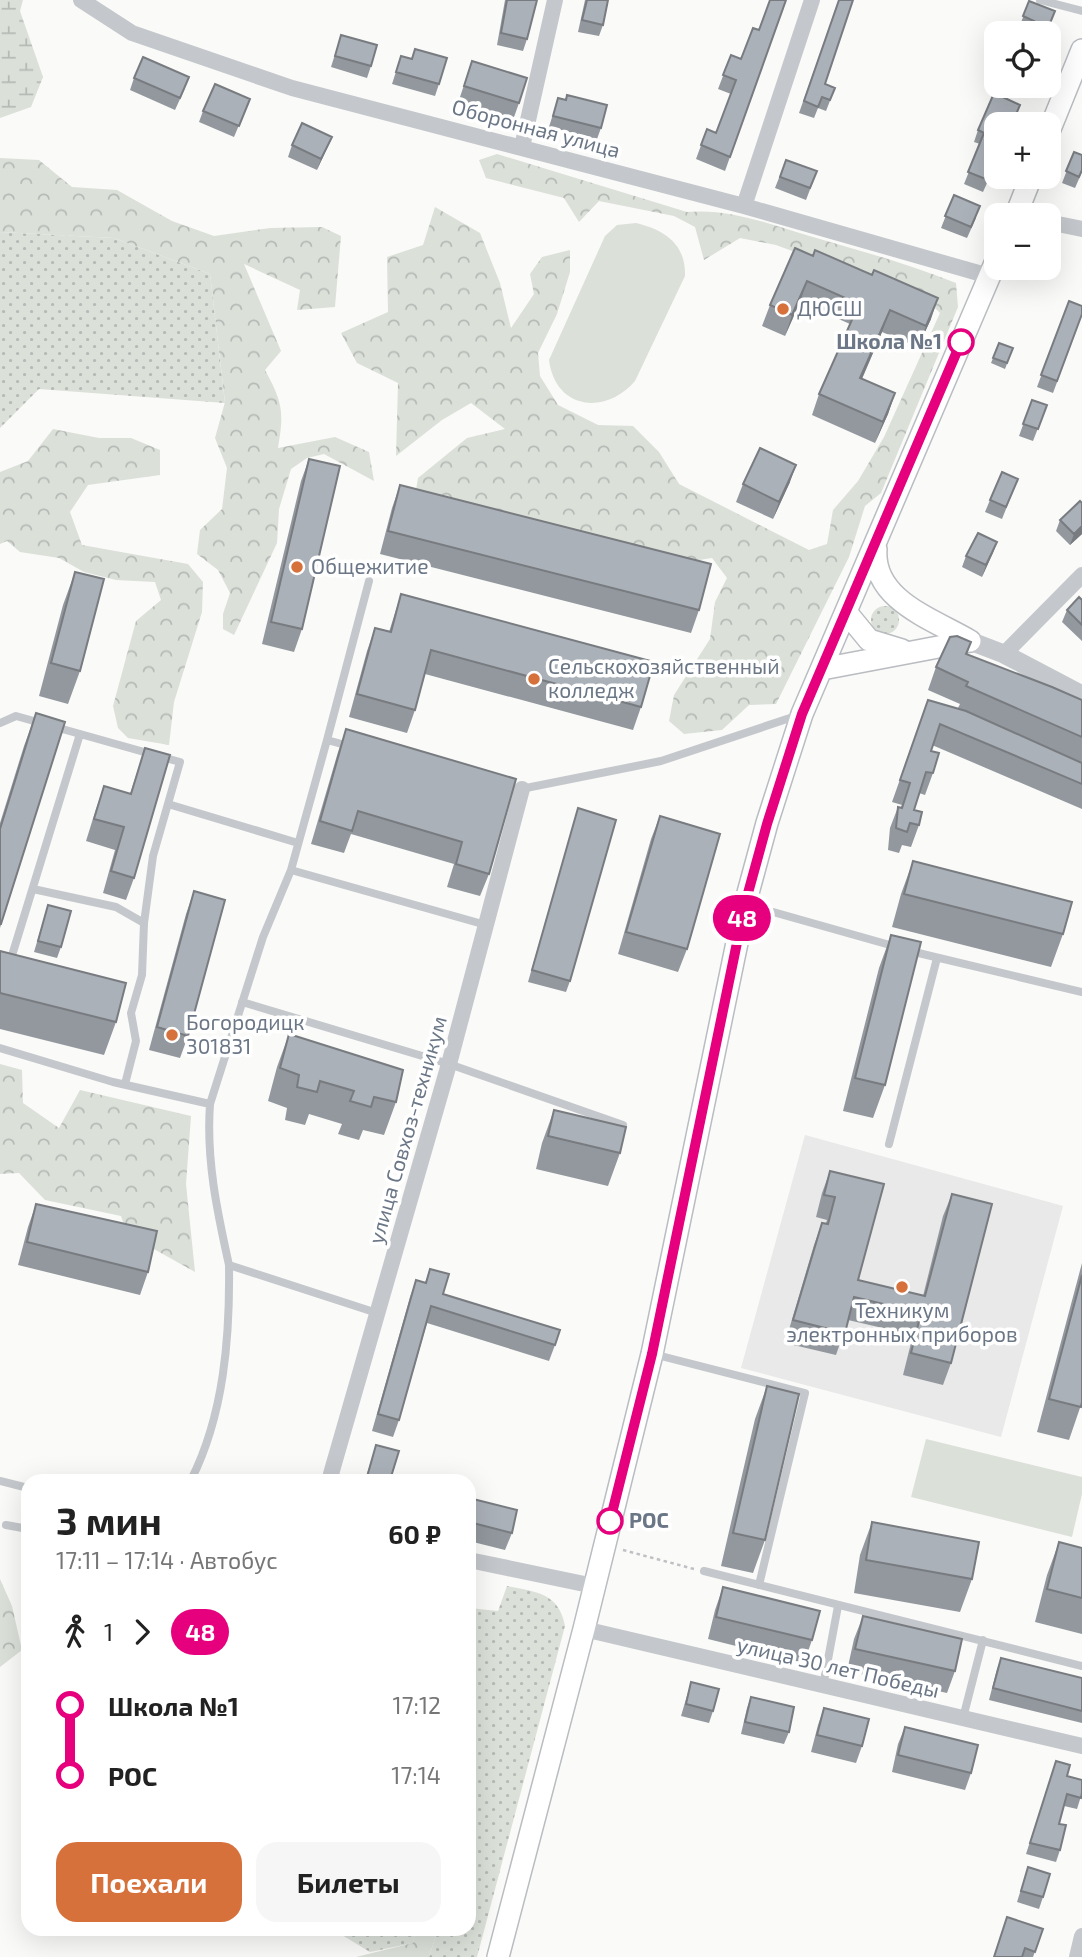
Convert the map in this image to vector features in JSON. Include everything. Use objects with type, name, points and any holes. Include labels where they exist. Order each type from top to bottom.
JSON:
[{"type":"main road","points":[[1057,112],[1082,50]]},
{"type":"main road","points":[[498,1957],[584,1629],[652,1354],[745,904],[802,714],[988,280]]},
{"type":"main road","points":[[877,540],[875,564],[878,577],[895,597],[970,641]]},
{"type":"main road","points":[[849,606],[870,596],[895,597]]},
{"type":"main road","points":[[849,606],[869,640],[884,647],[913,652]]},
{"type":"main road","points":[[822,669],[970,641]]},
{"type":"street","name":"Оборонная улица","points":[[81,0],[132,33],[292,88],[984,267]]},
{"type":"street","points":[[522,147],[555,0]]},
{"type":"street","points":[[744,206],[813,0]]},
{"type":"street","points":[[1061,225],[1082,229]]},
{"type":"street","points":[[1004,654],[1082,575]]},
{"type":"street","points":[[970,641],[1004,654],[1082,695]]},
{"type":"street","name":"улица Совхоз-техникум","points":[[331,1474],[449,1064],[486,925],[516,787]]},
{"type":"street","points":[[476,1561],[594,1586]]},
{"type":"street","name":"улица 30 лет Победы","points":[[584,1629],[1082,1746]]},
{"type":"street","points":[[1077,1957],[1082,1936]]},
{"type":"lane","points":[[1040,0],[1082,11]]},
{"type":"lane","points":[[194,1474],[221,1385],[230,1329],[229,1265],[217,1212],[207,1143],[210,1104],[263,937],[291,870],[369,581]]},
{"type":"lane","points":[[516,787],[662,761],[802,714]]},
{"type":"lane","points":[[0,723],[16,716],[180,762],[153,856],[144,923],[142,975],[131,1013],[136,1041],[125,1084]]},
{"type":"lane","points":[[9,962],[80,734]]},
{"type":"lane","points":[[327,740],[353,747]]},
{"type":"lane","points":[[168,804],[298,843]]},
{"type":"lane","points":[[291,870],[486,925]]},
{"type":"lane","points":[[33,889],[116,908],[144,923]]},
{"type":"lane","points":[[745,904],[937,958],[1082,992]]},
{"type":"lane","points":[[888,1144],[937,958]]},
{"type":"lane","points":[[242,1002],[449,1064],[623,1125]]},
{"type":"lane","points":[[0,1048],[125,1084],[210,1104]]},
{"type":"lane","points":[[229,1265],[377,1313]]},
{"type":"lane","points":[[652,1354],[805,1393],[759,1585]]},
{"type":"lane","points":[[0,1481],[21,1486]]},
{"type":"lane","points":[[6,1525],[21,1528]]},
{"type":"lane","points":[[704,1571],[1082,1666]]},
{"type":"lane","points":[[822,1686],[838,1606]]},
{"type":"lane","points":[[963,1718],[983,1640]]},
{"type":"path","points":[[604,1545],[704,1571]]},
{"type":"shaded area","name":"Техникум электронных приборов","points":[[805,1135],[1063,1206],[1001,1437],[741,1368]]},
{"type":"green space","points":[[0,0],[23,0],[20,11],[43,77],[31,107],[0,118]]},
{"type":"green space","points":[[497,154],[687,212],[735,215],[766,223],[903,264],[956,283],[958,307],[881,493],[865,506],[849,557],[776,704],[749,705],[722,730],[684,734],[669,721],[674,695],[710,639],[715,602],[727,578],[712,558],[674,564],[415,496],[418,478],[467,438],[505,429],[471,403],[442,420],[396,456],[398,383],[357,363],[341,333],[388,312],[387,257],[423,245],[435,207],[480,233],[500,283],[511,328],[534,294],[530,274],[542,257],[570,250],[570,272],[557,314],[538,353],[540,376],[558,405],[598,425],[633,426],[659,452],[679,484],[809,550],[827,544],[833,510],[858,481],[884,437],[940,313],[929,302],[776,245],[740,238],[704,260],[695,227],[674,216],[599,201],[579,222],[564,198],[486,178],[479,160]]},
{"type":"green space","points":[[0,158],[39,160],[72,187],[117,190],[172,221],[214,236],[270,228],[322,227],[341,236],[335,307],[297,310],[300,290],[244,264],[281,351],[265,370],[279,400],[281,425],[278,448],[335,437],[369,452],[374,481],[324,454],[307,458],[291,469],[279,509],[277,543],[234,635],[223,629],[223,614],[230,593],[218,570],[197,554],[200,530],[222,509],[227,468],[215,438],[225,402],[210,274],[114,238],[0,232]]},
{"type":"green space","points":[[636,223],[665,234],[672,240],[682,255],[685,276],[635,381],[610,399],[596,403],[583,402],[561,389],[553,376],[549,360],[605,236],[617,225]]},
{"type":"green space","points":[[0,232],[114,238],[210,274],[225,403],[39,389],[0,428]]},
{"type":"green space","points":[[53,429],[99,438],[131,438],[160,450],[160,475],[88,485],[70,512],[82,545],[188,564],[203,582],[202,612],[174,702],[169,745],[128,738],[118,728],[113,706],[136,621],[161,600],[155,582],[116,580],[84,572],[59,558],[20,552],[7,541],[0,544],[0,472],[28,461]]},
{"type":"green space","points":[[885,606],[895,610],[899,620],[895,630],[885,634],[875,630],[871,620],[875,610]]},
{"type":"green space","points":[[0,1064],[22,1070],[23,1103],[59,1128],[80,1090],[191,1116],[186,1184],[195,1272],[127,1234],[121,1216],[45,1200],[19,1173],[0,1174]]},
{"type":"green space","points":[[926,1439],[1082,1477],[1082,1494],[1072,1537],[911,1497]]},
{"type":"green space","points":[[0,1579],[12,1606],[21,1651],[0,1667]]},
{"type":"green space","points":[[507,1586],[537,1593],[552,1600],[562,1615],[565,1626],[477,1957],[429,1957],[436,1936],[476,1936],[476,1609],[498,1611]]},
{"type":"green space","points":[[344,1936],[414,1936],[413,1943],[370,1952]]},
{"type":"green space","points":[[414,1936],[436,1936],[429,1957],[356,1957],[413,1943]]},
{"type":"building","points":[[507,0],[537,0],[527,39],[501,33]]},
{"type":"building","points":[[587,0],[608,0],[603,25],[582,20]]},
{"type":"building","points":[[770,0],[786,0],[730,157],[701,145],[707,129],[716,133],[736,80],[723,75],[731,55],[741,59],[753,28],[759,30]]},
{"type":"building","points":[[839,0],[853,0],[825,84],[835,88],[830,100],[822,97],[818,107],[804,101]]},
{"type":"building","points":[[1029,1],[1055,11],[1051,21],[1034,21],[1023,16]]},
{"type":"building","points":[[341,35],[377,45],[371,66],[335,56]]},
{"type":"building","points":[[415,49],[447,58],[439,84],[396,72],[401,56],[412,59]]},
{"type":"building","points":[[143,57],[189,77],[180,98],[134,78]]},
{"type":"building","points":[[472,61],[527,78],[519,103],[464,86]]},
{"type":"building","points":[[215,84],[250,99],[239,126],[203,111]]},
{"type":"building","points":[[567,95],[607,105],[601,128],[553,116],[558,98],[566,100]]},
{"type":"building","points":[[992,98],[1005,98],[1020,105],[1017,112],[986,112]]},
{"type":"building","points":[[984,116],[984,133],[978,130]]},
{"type":"building","points":[[302,123],[332,137],[321,159],[292,145]]},
{"type":"building","points":[[984,133],[984,178],[968,172]]},
{"type":"building","points":[[1074,152],[1082,155],[1079,177],[1066,171]]},
{"type":"building","points":[[786,160],[817,171],[810,188],[780,177]]},
{"type":"building","points":[[954,195],[980,206],[971,227],[945,216]]},
{"type":"building","points":[[795,248],[813,256],[815,250],[872,275],[874,270],[938,298],[926,326],[890,310],[860,378],[895,393],[883,422],[819,394],[859,304],[807,281],[792,315],[770,305]]},
{"type":"building","points":[[1069,301],[1082,306],[1082,314],[1057,381],[1041,375]]},
{"type":"building","points":[[999,343],[1013,348],[1007,363],[993,358]]},
{"type":"building","points":[[1032,400],[1047,405],[1038,429],[1023,424]]},
{"type":"building","points":[[760,448],[796,465],[779,502],[743,484]]},
{"type":"building","name":"Общежитие","points":[[309,459],[340,466],[302,629],[271,622]]},
{"type":"building","points":[[1002,472],[1018,479],[1006,507],[990,500]]},
{"type":"building","points":[[400,485],[711,564],[699,610],[388,531]]},
{"type":"building","points":[[1080,501],[1082,526],[1074,534],[1060,520]]},
{"type":"building","points":[[978,533],[997,542],[986,565],[966,556]]},
{"type":"building","points":[[75,572],[104,579],[80,671],[51,663]]},
{"type":"building","points":[[401,594],[654,662],[641,707],[431,650],[415,710],[357,694],[375,628],[391,632]]},
{"type":"building","points":[[1079,597],[1082,600],[1082,625],[1067,610]]},
{"type":"building","points":[[957,636],[971,642],[966,654],[1082,700],[1082,737],[966,686],[968,682],[936,667],[950,637]]},
{"type":"building","points":[[928,700],[966,711],[1082,763],[1082,784],[940,724],[931,751],[939,753],[933,773],[926,772],[914,810],[922,812],[919,825],[910,823],[907,832],[896,828],[898,807],[902,808],[910,783],[900,780]]},
{"type":"building","points":[[36,713],[65,722],[0,924],[0,829]]},
{"type":"building","points":[[346,729],[516,779],[489,874],[456,864],[462,842],[358,811],[352,831],[320,821]]},
{"type":"building","points":[[145,748],[170,755],[134,878],[111,871],[124,827],[94,819],[104,786],[131,794]]},
{"type":"building","points":[[578,808],[616,820],[570,981],[532,970]]},
{"type":"building","points":[[660,816],[720,834],[687,949],[626,932]]},
{"type":"building","points":[[913,861],[1072,902],[1063,934],[904,894]]},
{"type":"building","points":[[194,891],[225,900],[188,1036],[157,1027]]},
{"type":"building","points":[[48,905],[71,911],[61,947],[38,941]]},
{"type":"building","points":[[891,935],[921,942],[885,1085],[855,1078]]},
{"type":"building","points":[[0,951],[126,983],[116,1022],[0,993]]},
{"type":"building","points":[[289,1034],[403,1070],[396,1102],[374,1097],[371,1107],[350,1101],[354,1091],[320,1081],[317,1092],[297,1087],[299,1075],[280,1068]]},
{"type":"building","points":[[554,1110],[626,1127],[620,1153],[548,1136]]},
{"type":"building","points":[[830,1171],[884,1184],[858,1280],[925,1296],[952,1194],[992,1204],[951,1363],[911,1353],[921,1313],[854,1297],[845,1333],[793,1320],[822,1223],[828,1224],[835,1197],[824,1195]]},
{"type":"building","points":[[36,1204],[157,1231],[148,1272],[27,1242]]},
{"type":"building","points":[[430,1269],[449,1274],[443,1294],[560,1330],[555,1345],[431,1306],[399,1420],[378,1414],[416,1280],[426,1283]]},
{"type":"building","points":[[1082,1275],[1082,1402],[1081,1407],[1049,1399]]},
{"type":"building","points":[[767,1386],[799,1394],[765,1540],[733,1533]]},
{"type":"building","points":[[376,1445],[399,1451],[392,1474],[368,1474]]},
{"type":"building","points":[[476,1500],[517,1510],[512,1533],[476,1524]]},
{"type":"building","points":[[872,1522],[979,1542],[972,1579],[866,1560]]},
{"type":"building","points":[[1059,1542],[1082,1548],[1082,1598],[1047,1589]]},
{"type":"building","points":[[723,1587],[820,1611],[812,1640],[716,1617]]},
{"type":"building","points":[[863,1616],[962,1639],[955,1671],[855,1649]]},
{"type":"building","points":[[1001,1658],[1082,1678],[1082,1711],[993,1688]]},
{"type":"building","points":[[691,1682],[719,1689],[713,1711],[686,1704]]},
{"type":"building","points":[[751,1697],[794,1707],[789,1732],[745,1722]]},
{"type":"building","points":[[824,1708],[869,1719],[862,1746],[817,1735]]},
{"type":"building","points":[[905,1727],[978,1745],[971,1773],[898,1755]]},
{"type":"building","points":[[1056,1761],[1070,1765],[1067,1776],[1082,1780],[1081,1798],[1067,1794],[1059,1824],[1066,1825],[1060,1850],[1030,1843]]},
{"type":"building","points":[[1028,1867],[1050,1874],[1043,1897],[1021,1891]]},
{"type":"building","points":[[1007,1917],[1043,1929],[1035,1952],[1025,1948],[1022,1957],[994,1957]]},
{"type":"bus line","name":"48","points":[[610,1521],[652,1354],[745,904],[767,824],[802,714],[961,342]]},
{"type":"place","name":"ДЮСШ","points":[[783,309]]},
{"type":"place","name":"Школа №1","points":[[961,342]]},
{"type":"place","name":"Общежитие","points":[[297,567]]},
{"type":"place","name":"Сельскохозяйственный колледж","points":[[534,679]]},
{"type":"place","name":"Богородицк 301831","points":[[172,1035]]},
{"type":"place","name":"Техникум электронных приборов","points":[[902,1287]]},
{"type":"place","name":"РОС","points":[[610,1521]]}]
